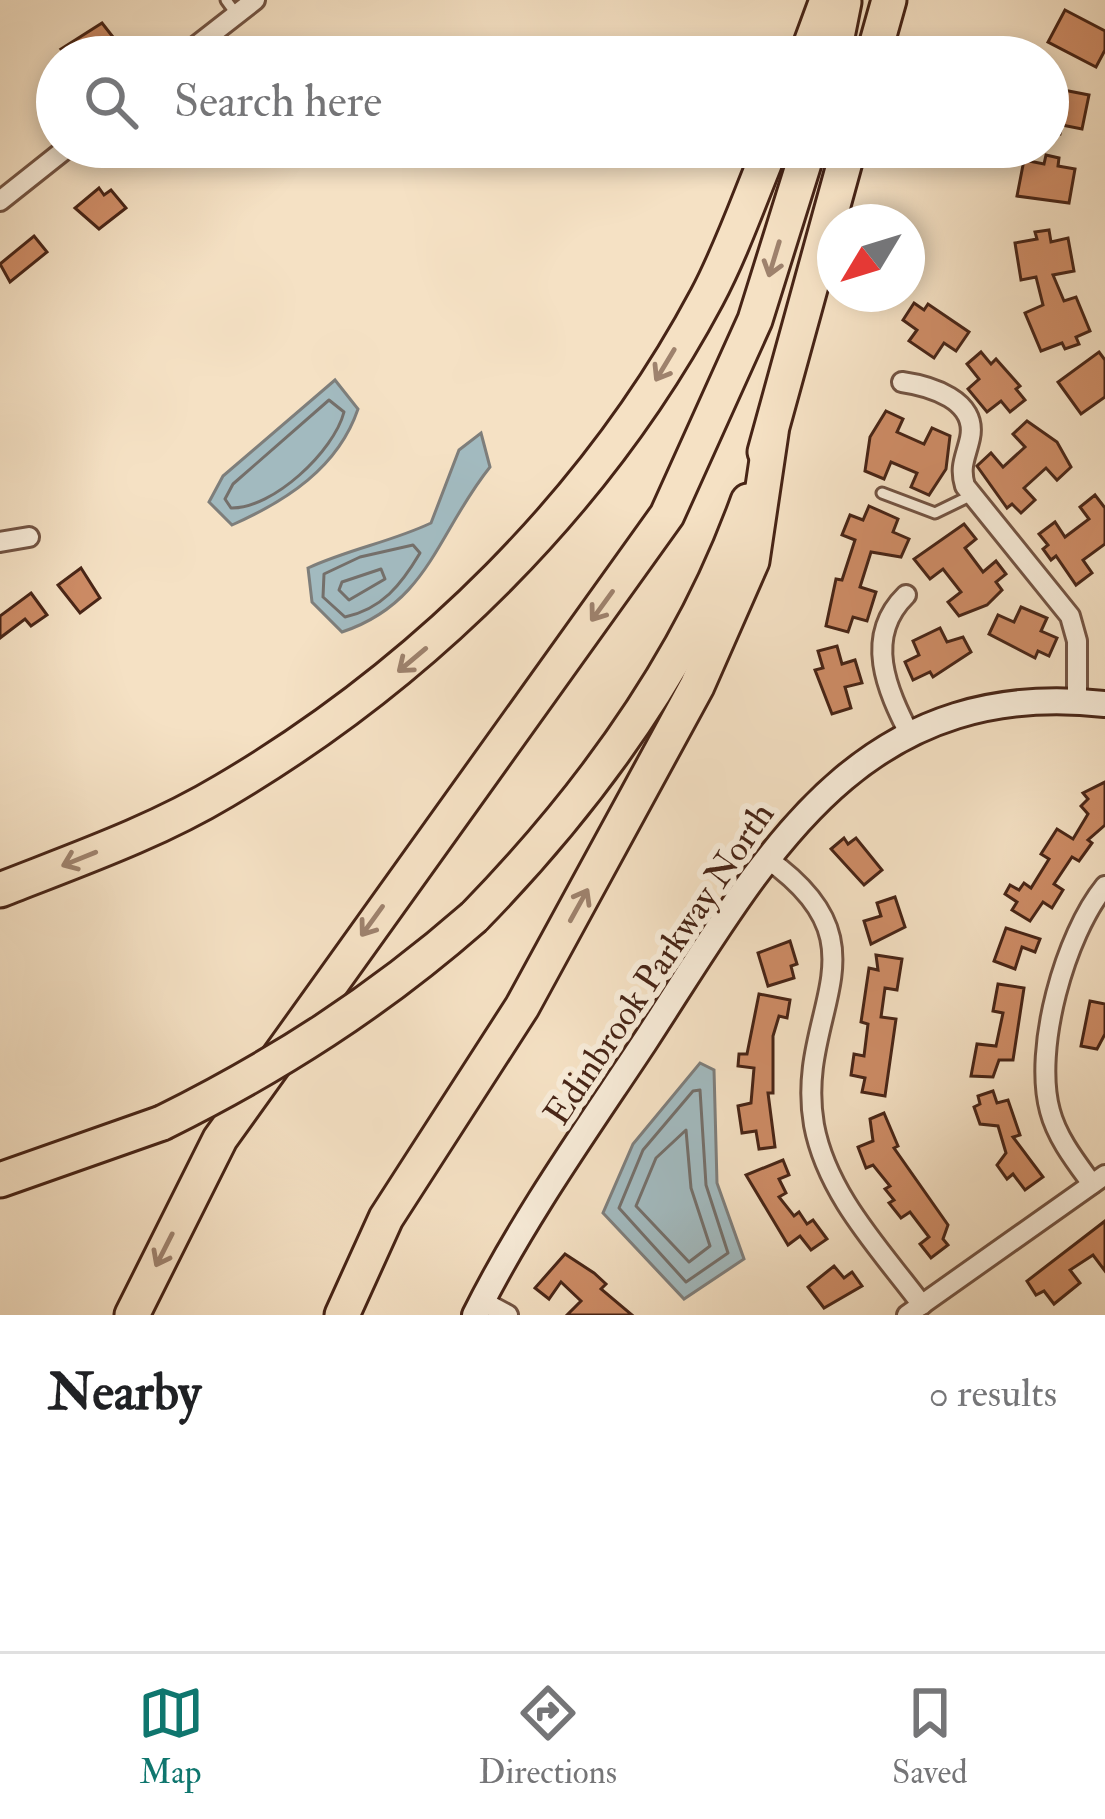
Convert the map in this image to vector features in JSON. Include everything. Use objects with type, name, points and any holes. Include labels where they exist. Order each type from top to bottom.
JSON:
[{"type":"highway","points":[[814,36],[827,0]]},
{"type":"highway","points":[[837,36],[845,0]]},
{"type":"highway","points":[[879,36],[889,0]]},
{"type":"highway","points":[[0,890],[138,836],[221,793],[323,729],[420,654],[528,544],[632,421],[708,296],[762,168]]},
{"type":"highway","points":[[132,1315],[220,1139],[667,515],[755,320],[802,168]]},
{"type":"highway","points":[[342,1315],[386,1218],[522,1007],[677,724],[743,582],[752,561],[772,434],[843,168]]},
{"type":"highway","points":[[0,1180],[162,1124],[326,1034],[399,983],[474,917],[577,804],[660,683],[710,590],[772,434]]},
{"type":"street","points":[[203,36],[231,7],[255,0]]},
{"type":"street","points":[[0,201],[42,168]]},
{"type":"street","points":[[902,382],[924,385],[962,408],[971,436],[961,473],[973,495],[1070,616],[1077,641],[1077,701]]},
{"type":"street","points":[[0,542],[29,537]]},
{"type":"street","points":[[906,595],[890,615],[880,658],[910,735]]},
{"type":"street","name":"Edinbrook Parkway North","points":[[479,1308],[526,1223],[766,858],[831,786],[910,735],[1009,705],[1105,704]]},
{"type":"street","points":[[766,858],[806,888],[820,906],[834,947],[813,1098],[820,1149],[839,1192],[915,1310],[1098,1180],[1058,1132],[1045,1066],[1064,970],[1084,918],[1105,886]]},
{"type":"street","points":[[479,1308],[508,1315]]},
{"type":"lane","points":[[882,493],[934,513],[973,495]]},
{"type":"water","points":[[335,380],[358,409],[337,449],[308,480],[232,525],[209,502],[223,476]]},
{"type":"water","points":[[481,433],[490,467],[429,563],[394,603],[342,632],[312,602],[308,568],[431,523],[459,450]]},
{"type":"water","points":[[700,1063],[714,1070],[717,1183],[744,1259],[684,1299],[603,1213],[633,1144]]},
{"type":"building","points":[[1065,10],[1105,31],[1105,50],[1096,67],[1069,53],[1069,36],[1051,36]]},
{"type":"building","points":[[102,23],[112,36],[82,36]]},
{"type":"building","points":[[1069,91],[1089,95],[1082,129],[1069,126]]},
{"type":"building","points":[[1022,168],[1075,169],[1069,203],[1017,196]]},
{"type":"building","points":[[99,188],[104,195],[111,190],[126,208],[99,229],[75,208]]},
{"type":"building","points":[[1049,230],[1051,242],[1068,238],[1074,271],[1053,275],[1064,301],[1076,297],[1090,331],[1076,337],[1079,344],[1065,349],[1062,343],[1041,351],[1025,313],[1043,305],[1036,277],[1021,280],[1015,243],[1037,239],[1035,232]]},
{"type":"building","points":[[34,236],[47,252],[10,282],[0,264]]},
{"type":"building","points":[[928,304],[969,332],[956,351],[944,343],[934,358],[909,341],[917,330],[903,320],[908,312],[925,312]]},
{"type":"building","points":[[981,352],[991,364],[996,359],[1020,386],[1016,389],[1025,400],[1010,412],[1001,401],[987,412],[968,389],[979,379],[967,364]]},
{"type":"building","points":[[1099,352],[1105,360],[1105,397],[1081,414],[1058,382]]},
{"type":"building","points":[[886,411],[903,419],[897,432],[924,444],[932,428],[950,436],[946,469],[929,495],[911,487],[917,473],[891,462],[884,479],[865,471],[870,437]]},
{"type":"building","points":[[1027,421],[1057,442],[1071,467],[1057,480],[1046,468],[1024,488],[1035,500],[1021,513],[1012,504],[1007,508],[977,466],[991,453],[1003,467],[1025,447],[1013,434]]},
{"type":"building","points":[[1095,495],[1105,508],[1105,544],[1083,560],[1092,573],[1076,585],[1056,556],[1051,560],[1043,549],[1048,545],[1039,534],[1055,522],[1065,537],[1089,519],[1080,507]]},
{"type":"building","points":[[869,506],[898,519],[893,532],[909,539],[901,557],[871,552],[860,587],[876,592],[867,621],[853,617],[848,632],[826,626],[836,579],[842,580],[855,540],[842,535],[850,515],[863,520]]},
{"type":"building","points":[[964,524],[976,539],[965,548],[983,572],[996,561],[1006,574],[996,582],[1002,590],[987,605],[959,616],[948,602],[961,592],[943,569],[930,579],[914,559]]},
{"type":"building","points":[[81,568],[100,598],[80,613],[58,585]]},
{"type":"building","points":[[31,593],[47,615],[31,626],[25,619],[0,638],[0,616]]},
{"type":"building","points":[[1021,607],[1047,618],[1041,631],[1057,638],[1049,656],[1038,651],[1035,658],[989,634],[998,615],[1014,622]]},
{"type":"building","points":[[940,628],[947,642],[963,637],[971,652],[933,677],[930,672],[913,680],[905,662],[919,655],[913,641]]},
{"type":"building","points":[[837,646],[842,664],[855,660],[862,683],[845,687],[851,708],[832,714],[815,670],[823,668],[818,651]]},
{"type":"building","points":[[1105,782],[1105,825],[1088,840],[1092,843],[1079,861],[1072,857],[1054,884],[1063,890],[1052,908],[1043,902],[1030,921],[1012,910],[1017,902],[1005,894],[1010,885],[1019,890],[1024,883],[1031,888],[1049,859],[1041,854],[1057,829],[1073,839],[1088,814],[1081,806],[1088,799],[1083,793]]},
{"type":"building","points":[[844,838],[848,844],[856,838],[882,870],[864,885],[831,849]]},
{"type":"building","points":[[895,897],[905,927],[871,944],[864,921],[881,916],[877,903]]},
{"type":"building","points":[[1006,928],[1040,939],[1035,952],[1022,947],[1015,969],[994,961]]},
{"type":"building","points":[[790,941],[797,964],[791,966],[794,978],[768,986],[758,953]]},
{"type":"building","points":[[876,955],[902,959],[897,990],[885,988],[881,1017],[896,1019],[885,1096],[862,1092],[865,1078],[851,1075],[854,1054],[864,1056],[868,1024],[861,1022],[869,968],[878,970]]},
{"type":"building","points":[[998,984],[1024,988],[1013,1060],[999,1060],[993,1077],[971,1076],[977,1044],[996,1046],[1003,1013],[993,1011]]},
{"type":"building","points":[[759,994],[790,1000],[787,1018],[779,1016],[773,1036],[773,1093],[768,1093],[775,1147],[759,1149],[756,1131],[742,1133],[738,1106],[751,1103],[754,1068],[738,1066],[739,1054],[747,1054]]},
{"type":"building","points":[[1090,1001],[1105,1004],[1105,1034],[1097,1049],[1081,1046]]},
{"type":"building","points":[[993,1091],[997,1103],[1008,1100],[1020,1135],[1013,1137],[1043,1177],[1025,1190],[1013,1174],[1007,1179],[997,1165],[1006,1153],[998,1126],[980,1124],[974,1107],[980,1104],[978,1096]]},
{"type":"building","points":[[884,1113],[898,1146],[894,1148],[948,1225],[943,1239],[948,1245],[931,1258],[920,1244],[929,1237],[910,1212],[901,1218],[889,1203],[894,1200],[885,1189],[890,1186],[873,1165],[866,1168],[858,1147],[873,1141],[870,1119]]},
{"type":"building","points":[[783,1160],[789,1175],[779,1179],[786,1193],[779,1197],[794,1216],[799,1212],[807,1224],[813,1220],[827,1239],[811,1250],[800,1236],[788,1245],[746,1175]]},
{"type":"building","points":[[1105,1221],[1105,1271],[1093,1255],[1070,1270],[1080,1283],[1054,1304],[1044,1291],[1036,1295],[1027,1281]]},
{"type":"building","points":[[565,1254],[594,1273],[606,1284],[601,1289],[632,1315],[567,1315],[581,1301],[561,1282],[549,1299],[535,1288]]},
{"type":"building","points":[[834,1266],[844,1278],[852,1272],[862,1286],[824,1308],[808,1287]]}]
